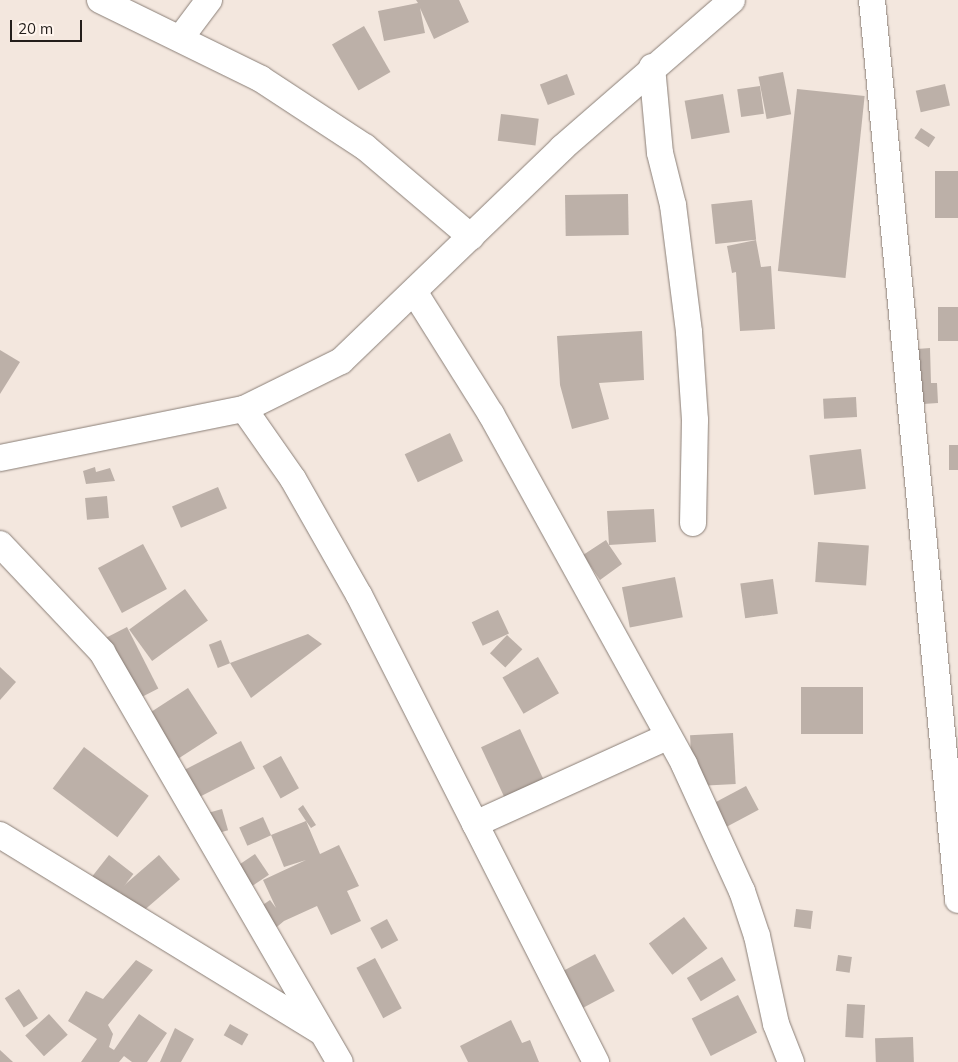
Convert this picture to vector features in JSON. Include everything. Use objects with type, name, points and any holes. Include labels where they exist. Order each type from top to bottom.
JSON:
[{"type":"street","points":[[100,0],[182,36],[261,79],[365,147],[471,237]]},
{"type":"street","points":[[182,36],[209,0]]},
{"type":"street","points":[[0,458],[244,409],[341,361],[652,67],[732,0]]},
{"type":"street","points":[[872,0],[951,764],[958,900]]},
{"type":"street","points":[[652,67],[660,153],[673,205],[689,332],[695,420],[693,522]]},
{"type":"street","points":[[415,293],[501,432],[667,737],[742,891],[757,936],[776,1024],[790,1062]]},
{"type":"street","points":[[244,409],[294,479],[359,595],[596,1062]]},
{"type":"street","points":[[0,544],[102,652],[340,1062]]},
{"type":"street","points":[[474,824],[667,737]]},
{"type":"street","points":[[0,835],[322,1032]]},
{"type":"building","points":[[416,0],[459,0],[469,22],[434,39],[420,8],[425,33],[384,41],[378,11],[418,3]]},
{"type":"building","points":[[364,26],[390,72],[358,90],[332,44]]},
{"type":"building","points":[[783,72],[791,114],[767,119],[758,77]]},
{"type":"building","points":[[567,74],[575,95],[548,105],[540,84]]},
{"type":"building","points":[[945,84],[950,105],[921,112],[916,91]]},
{"type":"building","points":[[760,86],[764,114],[741,117],[737,89]]},
{"type":"building","points":[[797,89],[865,96],[845,278],[778,271]]},
{"type":"building","points":[[723,94],[730,132],[691,139],[685,101]]},
{"type":"building","points":[[501,114],[539,119],[535,145],[498,141]]},
{"type":"building","points":[[921,128],[935,137],[929,147],[914,138]]},
{"type":"building","points":[[935,171],[958,171],[958,218],[935,218]]},
{"type":"building","points":[[628,194],[629,235],[566,236],[565,195]]},
{"type":"building","points":[[752,200],[756,240],[715,244],[711,204]]},
{"type":"building","points":[[756,240],[761,267],[771,266],[775,329],[740,331],[736,272],[732,273],[727,246]]},
{"type":"building","points":[[938,307],[958,307],[958,341],[938,341]]},
{"type":"building","points":[[642,331],[644,380],[599,383],[609,419],[572,429],[560,385],[557,336]]},
{"type":"building","points":[[930,348],[931,383],[937,383],[938,403],[923,404],[917,349]]},
{"type":"building","points":[[0,350],[20,362],[0,394]]},
{"type":"building","points":[[856,397],[857,417],[824,419],[823,399]]},
{"type":"building","points":[[450,433],[463,461],[418,482],[405,454]]},
{"type":"building","points":[[949,445],[958,445],[958,470],[949,470]]},
{"type":"building","points":[[861,449],[866,489],[814,495],[809,455]]},
{"type":"building","points":[[95,467],[96,472],[110,468],[115,481],[86,484],[83,471]]},
{"type":"building","points":[[218,487],[227,508],[181,528],[172,507]]},
{"type":"building","points":[[107,496],[109,518],[87,520],[85,498]]},
{"type":"building","points":[[654,509],[656,542],[609,545],[607,511]]},
{"type":"building","points":[[606,540],[622,564],[600,580],[583,555]]},
{"type":"building","points":[[818,542],[869,546],[866,585],[815,582]]},
{"type":"building","points":[[143,544],[167,589],[122,613],[98,568]]},
{"type":"building","points":[[675,577],[683,617],[630,628],[622,587]]},
{"type":"building","points":[[773,579],[778,614],[745,618],[740,584]]},
{"type":"building","points":[[185,589],[208,621],[152,661],[129,630]]},
{"type":"building","points":[[498,610],[509,634],[483,646],[472,622]]},
{"type":"building","points":[[127,627],[158,688],[132,702],[101,640]]},
{"type":"building","points":[[308,634],[322,644],[251,698],[230,663]]},
{"type":"building","points":[[507,635],[522,649],[505,668],[490,653]]},
{"type":"building","points":[[221,640],[230,663],[218,668],[209,645]]},
{"type":"building","points":[[538,657],[559,693],[523,714],[502,678]]},
{"type":"building","points":[[0,667],[16,682],[0,700]]},
{"type":"building","points":[[801,687],[863,687],[863,734],[801,734]]},
{"type":"building","points":[[188,688],[217,733],[175,761],[145,716]]},
{"type":"building","points":[[520,729],[549,791],[510,809],[481,747]]},
{"type":"building","points":[[733,733],[736,784],[693,786],[690,735]]},
{"type":"building","points":[[241,741],[255,769],[190,802],[176,774]]},
{"type":"building","points":[[84,747],[149,796],[117,837],[53,789]]},
{"type":"building","points":[[281,756],[299,788],[281,799],[263,766]]},
{"type":"building","points":[[746,786],[759,810],[715,833],[702,809]]},
{"type":"building","points":[[303,805],[316,825],[311,828],[298,809]]},
{"type":"building","points":[[222,809],[228,830],[206,836],[200,815]]},
{"type":"building","points":[[263,817],[271,835],[247,846],[239,828]]},
{"type":"building","points":[[306,821],[320,854],[339,845],[359,886],[347,891],[361,921],[331,935],[317,906],[284,921],[260,941],[244,918],[270,900],[276,908],[263,880],[306,860],[284,867],[271,835]]},
{"type":"building","points":[[255,854],[269,875],[244,892],[230,871]]},
{"type":"building","points":[[109,855],[133,874],[112,902],[87,883]]},
{"type":"building","points":[[159,855],[180,879],[139,915],[118,890]]},
{"type":"building","points":[[796,909],[813,911],[811,929],[794,927]]},
{"type":"building","points":[[684,917],[707,948],[672,975],[649,943]]},
{"type":"building","points":[[387,919],[398,940],[381,949],[370,928]]},
{"type":"building","points":[[595,954],[615,991],[579,1010],[559,973]]},
{"type":"building","points":[[838,955],[852,957],[850,973],[836,971]]},
{"type":"building","points":[[722,957],[736,980],[701,1001],[687,978]]},
{"type":"building","points":[[375,958],[402,1008],[383,1018],[356,968]]},
{"type":"building","points":[[136,960],[153,970],[108,1025],[113,1034],[109,1047],[114,1050],[139,1014],[167,1033],[147,1062],[132,1062],[124,1056],[119,1062],[81,1062],[97,1039],[68,1021],[86,991],[103,999]]},
{"type":"building","points":[[19,989],[38,1018],[24,1028],[5,998]]},
{"type":"building","points":[[738,995],[757,1032],[711,1056],[692,1019]]},
{"type":"building","points":[[847,1004],[865,1005],[863,1038],[845,1037]]},
{"type":"building","points":[[49,1014],[68,1035],[44,1056],[25,1035]]},
{"type":"building","points":[[511,1020],[522,1043],[530,1040],[539,1062],[468,1062],[460,1046]]},
{"type":"building","points":[[230,1024],[248,1034],[242,1046],[224,1035]]},
{"type":"building","points":[[175,1028],[194,1039],[181,1062],[160,1062]]},
{"type":"building","points":[[913,1037],[914,1062],[876,1062],[875,1038]]},
{"type":"building","points":[[0,1050],[13,1062],[0,1062]]}]
